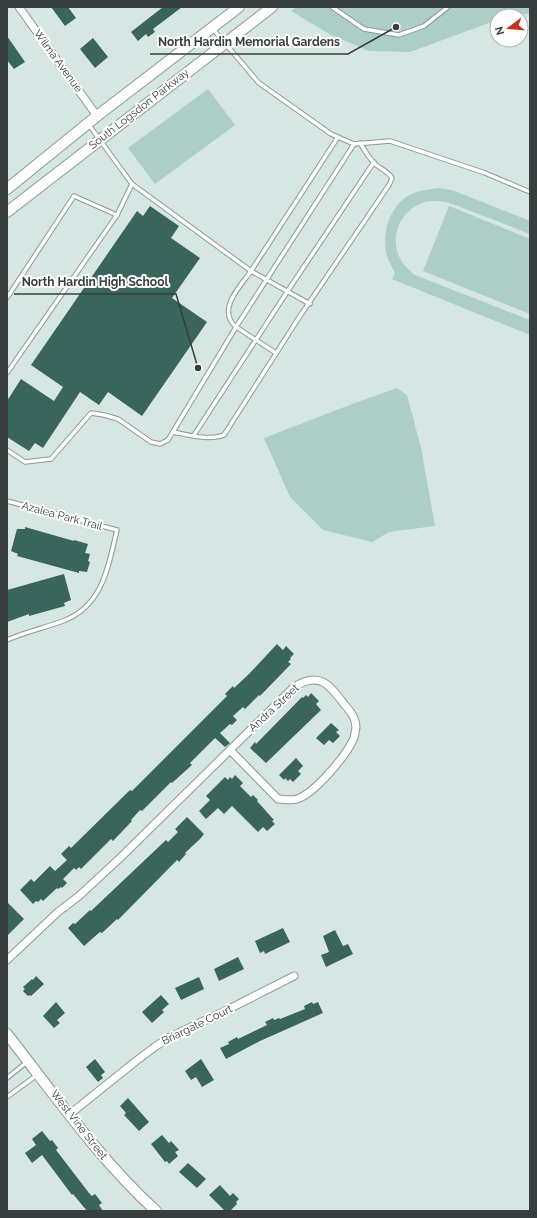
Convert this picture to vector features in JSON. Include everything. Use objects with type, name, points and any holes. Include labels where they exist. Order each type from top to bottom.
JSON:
[{"type":"main road","name":"South Logsdon Parkway","points":[[7,189],[97,116],[239,7]]},
{"type":"main road","name":"South Logsdon Parkway","points":[[7,212],[272,7]]},
{"type":"main road","name":"West Vine Street","points":[[7,1034],[102,1156],[156,1211]]},
{"type":"street","name":"Wilma Avenue","points":[[19,7],[97,116]]},
{"type":"street","name":"Andra Street","points":[[7,960],[58,912],[79,896],[120,858],[294,687],[304,681],[313,680],[322,682],[332,688],[354,717],[356,727],[354,739],[334,768],[309,792],[296,800],[278,799],[230,750]]},
{"type":"street","name":"Briargate Court","points":[[70,1114],[136,1061],[170,1037],[294,976]]},
{"type":"lane","points":[[332,7],[364,29],[400,35],[424,26],[448,7]]},
{"type":"lane","points":[[211,28],[259,83],[331,134],[354,144],[390,141],[485,173],[530,192]]},
{"type":"lane","points":[[88,124],[132,184],[251,271],[310,304]]},
{"type":"lane","points":[[276,353],[236,327],[230,320],[228,313],[229,307],[231,301],[338,137]]},
{"type":"lane","points":[[173,432],[218,438],[224,435],[276,353],[310,304],[392,178],[368,157],[360,143]]},
{"type":"lane","points":[[7,450],[25,462],[51,459],[91,413],[104,415],[118,420],[151,442],[160,444],[168,440],[236,327],[354,144]]},
{"type":"lane","points":[[194,435],[374,162]]},
{"type":"lane","points":[[7,372],[117,215],[132,184]]},
{"type":"lane","points":[[7,298],[74,196],[117,215]]},
{"type":"lane","name":"Azalea Park Trail","points":[[7,501],[117,530],[104,581],[88,606],[64,620],[19,634],[7,640]]},
{"type":"lane","points":[[7,1078],[28,1061]]},
{"type":"lane","points":[[7,1097],[38,1074]]},
{"type":"green space","points":[[297,7],[530,7],[529,13],[529,8],[489,8],[489,23],[410,52],[369,51],[331,35],[291,11]]},
{"type":"green space","points":[[208,89],[235,125],[155,184],[128,148]]},
{"type":"green space","points":[[439,188],[452,190],[530,221],[530,234],[455,205],[438,201],[429,201],[419,204],[413,208],[406,215],[397,229],[396,248],[403,263],[415,275],[530,320],[530,335],[392,279],[395,273],[387,256],[385,247],[385,237],[390,218],[395,209],[408,196],[420,191]]},
{"type":"green space","points":[[449,206],[530,239],[530,314],[423,271]]},
{"type":"green space","points":[[397,388],[407,395],[421,448],[435,526],[389,532],[372,542],[323,530],[290,497],[264,438]]},
{"type":"building","points":[[51,7],[68,7],[76,18],[65,26]]},
{"type":"building","points":[[163,7],[182,7],[153,29],[155,32],[148,37],[146,34],[138,41],[131,32]]},
{"type":"building","points":[[7,36],[25,62],[14,69],[7,60]]},
{"type":"building","points":[[93,38],[108,57],[95,68],[80,49]]},
{"type":"building","points":[[150,206],[179,226],[171,238],[200,258],[172,298],[207,322],[142,416],[108,392],[99,405],[80,392],[43,448],[35,443],[29,451],[7,437],[7,401],[21,379],[54,401],[63,387],[31,365],[137,211],[143,216]]},
{"type":"building","points":[[25,527],[88,544],[85,553],[90,554],[88,561],[90,562],[87,572],[79,571],[79,573],[17,556],[18,554],[11,551],[17,529],[25,529]]},
{"type":"building","points":[[64,574],[71,600],[64,603],[65,606],[29,616],[29,614],[7,622],[7,590]]},
{"type":"building","points":[[277,644],[283,650],[286,646],[294,654],[288,662],[291,664],[260,696],[259,695],[245,709],[243,707],[233,716],[237,720],[220,733],[230,743],[225,747],[215,738],[190,763],[192,765],[172,783],[171,782],[142,811],[140,810],[113,841],[111,839],[81,869],[79,867],[76,870],[74,868],[63,879],[67,883],[62,888],[57,888],[43,901],[41,899],[33,904],[20,890],[31,879],[34,882],[50,866],[55,871],[67,860],[61,854],[69,846],[71,848],[130,790],[132,791],[227,696],[225,694],[249,674]]},
{"type":"building","points":[[311,693],[319,701],[316,704],[321,710],[266,763],[250,748],[255,742],[256,744],[302,697],[303,698],[306,695],[308,697]]},
{"type":"building","points":[[331,723],[339,730],[336,732],[340,736],[333,743],[329,740],[324,745],[316,738]]},
{"type":"building","points":[[296,758],[303,766],[298,771],[301,774],[293,782],[290,779],[288,781],[285,778],[284,780],[279,775]]},
{"type":"building","points":[[235,775],[243,783],[240,786],[251,797],[253,795],[258,800],[257,801],[274,820],[272,821],[275,824],[267,831],[263,827],[258,832],[232,806],[224,814],[218,808],[206,819],[199,811],[210,800],[206,796],[225,777],[228,780],[230,777],[232,779]]},
{"type":"building","points":[[187,817],[204,834],[185,853],[186,854],[179,862],[177,860],[118,920],[117,919],[102,933],[100,932],[84,946],[68,928],[73,923],[75,924],[90,910],[91,911],[166,840],[168,842],[178,832],[175,829]]},
{"type":"building","points":[[7,902],[24,919],[7,936]]},
{"type":"building","points":[[283,928],[290,942],[265,954],[264,951],[260,953],[255,941]]},
{"type":"building","points":[[335,930],[343,946],[348,944],[353,954],[326,967],[321,955],[329,952],[323,936]]},
{"type":"building","points":[[238,957],[244,969],[219,981],[214,969]]},
{"type":"building","points":[[36,976],[44,984],[31,996],[28,996],[23,991],[25,989],[23,987]]},
{"type":"building","points":[[199,977],[204,989],[181,1000],[175,988]]},
{"type":"building","points":[[161,995],[169,1004],[162,1010],[164,1012],[152,1023],[142,1012]]},
{"type":"building","points":[[56,1002],[65,1013],[57,1020],[60,1023],[54,1028],[43,1016]]},
{"type":"building","points":[[312,1002],[313,1004],[318,1002],[323,1013],[260,1041],[226,1059],[220,1048],[229,1044],[228,1042],[237,1037],[238,1039],[267,1025],[265,1022],[273,1018],[274,1020],[280,1019],[305,1009],[304,1006]]},
{"type":"building","points":[[95,1059],[105,1072],[101,1075],[103,1078],[98,1082],[86,1067]]},
{"type":"building","points":[[201,1059],[214,1080],[202,1087],[196,1077],[191,1080],[185,1071]]},
{"type":"building","points":[[128,1098],[149,1122],[139,1131],[124,1115],[126,1113],[120,1106]]},
{"type":"building","points":[[42,1131],[50,1141],[52,1140],[58,1148],[56,1150],[89,1193],[92,1196],[95,1194],[102,1203],[99,1205],[103,1211],[87,1211],[73,1194],[72,1195],[42,1155],[32,1163],[25,1153],[36,1145],[32,1139]]},
{"type":"building","points":[[162,1135],[169,1143],[171,1141],[179,1150],[175,1152],[178,1156],[169,1164],[167,1161],[165,1162],[151,1144]]},
{"type":"building","points":[[188,1163],[206,1179],[197,1188],[179,1172]]},
{"type":"building","points":[[220,1185],[230,1196],[233,1193],[239,1199],[236,1202],[237,1204],[230,1211],[225,1211],[209,1195]]},
{"type":"place","name":"North Hardin Memorial Gardens","points":[[396,27]]},
{"type":"place","name":"North Hardin High School","points":[[198,368]]}]
